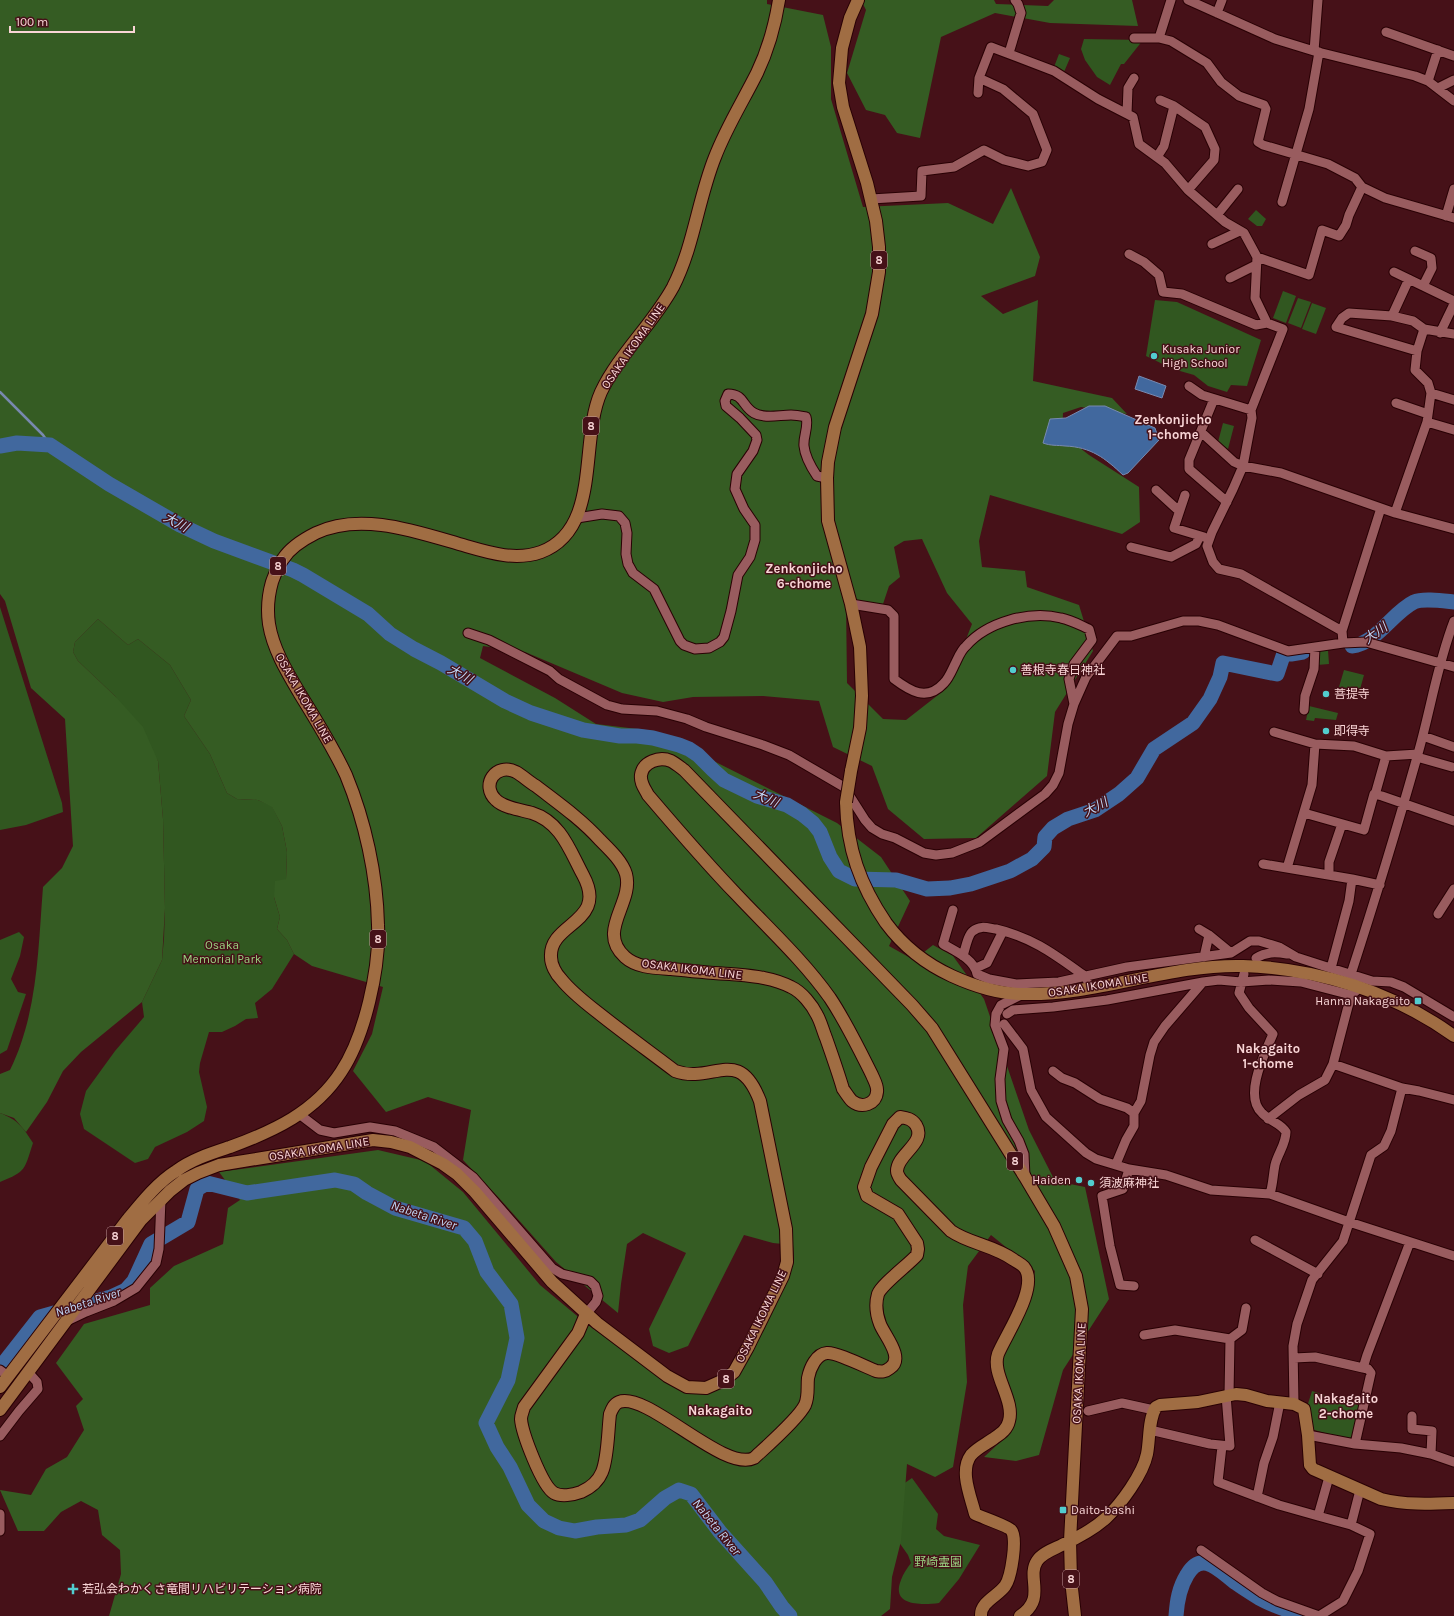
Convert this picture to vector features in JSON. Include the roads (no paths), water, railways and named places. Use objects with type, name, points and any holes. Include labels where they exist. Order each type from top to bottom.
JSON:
[{"type":"main road","name":"OSAKA IKOMA LINE","points":[[0,1387],[4,1373],[62,1307],[128,1219],[148,1196],[174,1172],[198,1158],[271,1131],[312,1105],[329,1088],[342,1071],[356,1045],[366,1016],[372,985],[378,928],[375,892],[368,848],[360,817],[346,777],[332,746],[279,656],[272,640],[268,607],[270,589],[275,572],[283,558],[308,538],[325,529],[342,525],[360,523],[388,526],[488,553],[513,556],[540,552],[552,546],[565,536],[577,518],[584,493],[594,410],[613,371],[658,311],[675,284],[684,260],[714,159],[759,68],[770,40],[779,0]]},
{"type":"main road","name":"OSAKA IKOMA LINE","points":[[858,0],[850,18],[842,48],[839,83],[843,107],[872,202],[879,247],[879,272],[872,314],[835,427],[828,462],[827,478],[828,521],[851,604],[860,647],[862,696],[860,728],[846,802],[847,826],[852,853],[861,880],[873,903],[892,931],[918,956],[944,972],[965,982],[988,989],[1022,994],[1063,992],[1205,967],[1267,967],[1293,970],[1326,977],[1356,991],[1377,994],[1417,1012],[1454,1036]]},
{"type":"main road","name":"OSAKA IKOMA LINE","points":[[0,1410],[141,1220],[184,1180],[198,1172],[219,1166],[373,1140],[391,1142],[424,1153],[444,1164],[457,1174],[475,1192],[552,1282],[586,1314],[667,1376],[688,1387],[706,1388],[724,1380],[734,1372],[783,1276],[787,1262],[786,1229],[760,1101],[747,1077],[738,1071],[730,1069],[692,1075],[675,1071],[578,997],[559,978],[551,957],[553,945],[557,938],[582,916],[588,907],[590,894],[587,882],[562,835],[555,826],[540,816],[499,803],[489,791],[491,777],[497,771],[504,769],[514,771],[566,808],[598,838],[624,867],[627,884],[613,935],[616,945],[625,958],[646,967],[767,978],[794,988],[808,1002],[818,1017],[848,1097],[853,1102],[862,1105],[869,1104],[875,1099],[877,1091],[876,1083],[831,999],[813,975],[708,864],[648,796],[642,783],[641,774],[646,765],[652,761],[662,759],[671,761],[684,770],[907,999],[932,1028],[1054,1226],[1076,1276],[1082,1309],[1070,1541],[1071,1580],[1075,1616]]},
{"type":"main road","points":[[586,1314],[578,1333],[524,1407],[521,1417],[523,1428],[540,1475],[548,1489],[555,1494],[576,1494],[588,1489],[597,1481],[603,1471],[610,1414],[613,1407],[619,1402],[628,1401],[663,1417],[677,1427],[721,1452],[741,1461],[748,1461],[754,1458],[804,1406],[811,1367],[822,1355],[828,1353],[837,1355],[876,1371],[883,1372],[892,1367],[895,1363],[896,1357],[893,1349],[880,1326],[876,1314],[878,1294],[883,1287],[917,1255],[917,1242],[898,1214],[867,1196],[864,1187],[871,1167],[893,1124],[900,1117],[908,1118],[914,1122],[919,1129],[917,1141],[903,1156],[899,1165],[897,1172],[900,1180],[951,1231],[959,1237],[993,1248],[1004,1254],[1024,1267],[1026,1274],[1027,1283],[1022,1307],[997,1356],[998,1368],[1009,1406],[1010,1416],[1008,1424],[1002,1433],[977,1450],[971,1456],[967,1464],[967,1480],[975,1514],[1011,1529],[1014,1535],[1009,1577],[1005,1586],[984,1605],[980,1612],[981,1616]]},
{"type":"main road","points":[[1020,1616],[1030,1606],[1034,1597],[1034,1570],[1036,1562],[1042,1556],[1097,1525],[1106,1518],[1129,1489],[1145,1463],[1150,1430],[1156,1406],[1198,1402],[1228,1395],[1246,1395],[1267,1401],[1294,1404],[1304,1409],[1308,1435],[1310,1465],[1313,1469],[1328,1477],[1381,1499],[1405,1503],[1454,1503]]},
{"type":"street","points":[[1009,53],[1021,13],[1015,0]]},
{"type":"street","points":[[1159,38],[1171,0]]},
{"type":"street","points":[[1188,0],[1217,13],[1228,20],[1275,39],[1316,52],[1415,76],[1428,81],[1454,101]]},
{"type":"street","points":[[1217,13],[1222,0]]},
{"type":"street","points":[[1282,202],[1310,109],[1316,52],[1318,0]]},
{"type":"street","points":[[1386,32],[1454,56]]},
{"type":"street","points":[[1134,38],[1159,38],[1171,42],[1207,63],[1222,82],[1239,96],[1264,105],[1266,109],[1258,142],[1263,145],[1328,164],[1355,178],[1362,187],[1385,198],[1450,217],[1454,189]]},
{"type":"street","points":[[978,93],[979,78],[991,47],[1054,71],[1083,90],[1133,117],[1140,144],[1165,163],[1188,190],[1225,222],[1244,233],[1256,261],[1255,298],[1267,323]]},
{"type":"street","points":[[1428,81],[1438,50]]},
{"type":"street","points":[[872,202],[921,196],[922,171],[954,167],[984,150],[1004,160],[1028,166],[1042,162],[1047,150],[1033,114],[1003,89],[979,78]]},
{"type":"street","points":[[1127,114],[1128,88],[1134,78]]},
{"type":"street","points":[[1438,88],[1454,80]]},
{"type":"street","points":[[1160,100],[1174,106],[1205,127],[1215,149],[1214,160],[1188,190]]},
{"type":"street","points":[[1157,157],[1164,146],[1174,106]]},
{"type":"street","points":[[1230,278],[1256,261],[1309,275],[1322,230],[1339,236],[1346,225],[1348,215],[1362,187]]},
{"type":"street","points":[[1217,215],[1238,189]]},
{"type":"street","points":[[1212,244],[1240,231]]},
{"type":"street","points":[[1415,251],[1431,258],[1432,268],[1423,286]]},
{"type":"street","points":[[1129,254],[1159,275],[1163,292],[1182,294],[1256,325],[1267,323],[1283,329],[1251,410],[1252,418],[1243,466],[1207,546],[1213,562],[1219,569],[1241,574],[1342,631]]},
{"type":"street","points":[[1394,272],[1454,302],[1440,333]]},
{"type":"street","points":[[1392,316],[1409,279]]},
{"type":"street","points":[[1417,351],[1336,327],[1342,318],[1349,313],[1392,316],[1413,321],[1424,329],[1440,333],[1454,334]]},
{"type":"street","points":[[1395,513],[1427,418],[1431,393],[1428,383],[1415,370],[1417,351],[1424,329]]},
{"type":"street","points":[[1189,386],[1202,395],[1251,410]]},
{"type":"street","points":[[1431,393],[1454,400]]},
{"type":"street","points":[[577,518],[602,514],[619,516],[625,523],[627,533],[626,554],[628,564],[633,574],[654,589],[680,641],[684,645],[695,649],[709,648],[720,642],[724,637],[738,575],[750,557],[755,540],[755,525],[744,509],[735,489],[737,474],[757,440],[756,435],[726,406],[728,394],[734,394],[740,398],[754,414],[806,417],[807,423],[804,446],[810,465],[817,476],[827,478]]},
{"type":"street","points":[[1214,399],[1189,460],[1189,469],[1227,502]]},
{"type":"street","points":[[1396,403],[1454,430]]},
{"type":"street","points":[[1201,432],[1234,462],[1243,466],[1281,473],[1395,513],[1454,529]]},
{"type":"street","points":[[1156,490],[1180,511]]},
{"type":"street","points":[[1185,495],[1174,528],[1210,539]]},
{"type":"street","points":[[1344,643],[1342,631],[1381,508]]},
{"type":"street","points":[[1131,547],[1171,557],[1196,544],[1200,536]]},
{"type":"street","points":[[851,604],[888,610],[894,616],[894,679],[907,689],[921,694],[934,690],[945,682],[965,646],[980,634],[1006,621],[1040,615],[1062,618],[1089,629],[1092,640],[1074,664],[1069,679],[1074,704]]},
{"type":"street","points":[[468,633],[489,640],[550,671],[559,679],[607,705],[622,709],[657,711],[686,719],[789,755],[844,787],[865,820],[872,828],[924,853],[936,855],[952,853],[980,842],[1045,794],[1053,785],[1059,773],[1068,724],[1074,704],[1086,677],[1117,636],[1131,636],[1183,621],[1200,620],[1288,650],[1344,643],[1366,642],[1454,667]]},
{"type":"street","points":[[1351,974],[1380,886],[1404,804],[1441,663],[1454,621]]},
{"type":"street","points":[[1304,710],[1306,696],[1314,669],[1315,647]]},
{"type":"street","points":[[1274,732],[1315,744],[1354,746],[1386,756],[1418,755],[1452,767]]},
{"type":"street","points":[[1423,736],[1454,747]]},
{"type":"street","points":[[1287,868],[1312,785],[1315,744]]},
{"type":"street","points":[[1304,813],[1364,830],[1374,794],[1376,795],[1386,756]]},
{"type":"street","points":[[1376,795],[1454,821]]},
{"type":"street","points":[[1329,875],[1330,862],[1342,824]]},
{"type":"street","points":[[1263,864],[1352,879],[1380,886]]},
{"type":"street","points":[[1331,968],[1349,901],[1352,879]]},
{"type":"street","points":[[1438,914],[1454,889]]},
{"type":"street","points":[[953,910],[943,944],[972,963],[976,968],[977,974],[982,977],[1016,984],[1087,979],[1127,967],[1231,953],[1250,941],[1259,941],[1279,947],[1296,957]]},
{"type":"street","points":[[962,956],[971,932],[979,927],[1003,931],[1031,940],[1087,979]]},
{"type":"street","points":[[1199,929],[1231,953]]},
{"type":"street","points":[[976,968],[987,963],[1003,931]]},
{"type":"street","points":[[1204,957],[1209,935]]},
{"type":"street","points":[[1256,958],[1264,953],[1276,952],[1372,981],[1391,982],[1404,987],[1454,1017]]},
{"type":"street","points":[[1242,978],[1239,993],[1249,1008],[1273,1034],[1260,1065],[1255,1086],[1254,1100],[1257,1108],[1268,1119],[1283,1126],[1286,1132],[1285,1142],[1275,1166],[1273,1185],[1270,1194]]},
{"type":"street","points":[[1006,1014],[1014,1010],[1051,1007],[1097,997],[1242,978],[1301,982],[1356,991],[1333,1064],[1325,1080],[1299,1095],[1268,1119]]},
{"type":"street","points":[[1372,981],[1377,994]]},
{"type":"street","points":[[1116,1164],[1126,1140],[1134,1126],[1134,1113],[1141,1100],[1154,1042],[1165,1026],[1203,982]]},
{"type":"street","points":[[1022,994],[1001,1005],[996,1014],[996,1025],[1004,1049],[1000,1079],[1001,1101],[1007,1120],[1019,1141],[1024,1154],[1025,1177]]},
{"type":"street","points":[[1004,1024],[1023,1049],[1031,1090],[1046,1118],[1086,1153],[1096,1159],[1129,1169],[1166,1175],[1211,1190],[1270,1194],[1349,1222],[1454,1256]]},
{"type":"street","points":[[1333,1064],[1402,1088],[1454,1100]]},
{"type":"street","points":[[1053,1071],[1062,1078],[1075,1083],[1100,1099],[1127,1108],[1134,1113]]},
{"type":"street","points":[[1294,1404],[1293,1346],[1297,1324],[1311,1284],[1343,1241],[1371,1155],[1384,1146],[1390,1131],[1402,1088]]},
{"type":"street","points":[[299,1114],[320,1130],[334,1133],[370,1127],[395,1131],[434,1147],[473,1177],[552,1268],[562,1274],[590,1281],[595,1286],[598,1296],[596,1302],[586,1314]]},
{"type":"street","points":[[1129,1169],[1123,1189],[1102,1196],[1110,1246],[1120,1285],[1134,1286]]},
{"type":"street","points":[[69,1318],[114,1301],[136,1288],[156,1263],[159,1249],[161,1200]]},
{"type":"street","points":[[1255,1240],[1318,1274]]},
{"type":"street","points":[[1363,1368],[1380,1317],[1410,1242]]},
{"type":"street","points":[[1144,1335],[1175,1330],[1230,1339],[1242,1330],[1246,1308]]},
{"type":"street","points":[[1150,1430],[1222,1446],[1230,1446],[1228,1395],[1230,1339]]},
{"type":"street","points":[[1294,1358],[1315,1357],[1368,1369],[1371,1373],[1355,1444]]},
{"type":"street","points":[[0,1436],[38,1389],[36,1382],[28,1372]]},
{"type":"street","points":[[1257,1497],[1264,1463],[1273,1437],[1280,1402]]},
{"type":"street","points":[[1088,1411],[1122,1403],[1154,1410]]},
{"type":"street","points":[[1412,1416],[1412,1429],[1432,1432],[1431,1454]]},
{"type":"street","points":[[1308,1435],[1355,1444],[1401,1448],[1431,1454],[1454,1462]]},
{"type":"street","points":[[1201,1550],[1262,1593],[1277,1601],[1319,1616],[1344,1601],[1358,1571],[1370,1534],[1351,1525],[1257,1497],[1218,1482],[1222,1446]]},
{"type":"street","points":[[1318,1516],[1328,1477]]},
{"type":"street","points":[[1351,1525],[1360,1490]]},
{"type":"street","points":[[0,1514],[0,1531]]},
{"type":"water","points":[[1139,376],[1166,386],[1162,398],[1135,389]]},
{"type":"water","points":[[1089,406],[1105,406],[1155,428],[1159,440],[1128,473],[1123,475],[1110,463],[1090,451],[1074,447],[1043,443],[1050,419],[1066,418]]},
{"type":"waterway","points":[[0,392],[43,435],[50,445]]},
{"type":"waterway","name":"大川","points":[[0,446],[17,443],[50,445],[109,484],[180,525],[214,541],[303,575],[368,614],[390,634],[414,649],[441,663],[505,701],[531,713],[583,730],[620,736],[653,738],[689,749],[698,755],[724,780],[757,796],[787,805],[802,814],[813,823],[820,832],[830,857],[839,871],[855,879],[896,880],[927,889],[950,888],[971,884],[1010,871],[1032,859],[1044,847],[1045,837],[1053,828],[1068,819],[1095,810],[1119,794],[1137,778],[1154,749],[1193,723],[1210,699],[1220,677],[1223,663],[1277,674],[1284,653],[1291,654],[1303,652]]},
{"type":"waterway","name":"大川","points":[[1352,646],[1369,640],[1406,607],[1414,602],[1428,600],[1454,602]]},
{"type":"waterway","name":"Nabeta River","points":[[0,1368],[40,1317],[111,1297],[126,1290],[134,1281],[151,1244],[188,1222],[197,1189],[207,1183],[247,1193],[335,1180],[354,1184],[395,1208],[464,1228],[475,1241],[487,1272],[511,1304],[517,1338],[508,1380],[486,1423],[497,1447],[510,1467],[528,1505],[544,1521],[559,1528],[575,1531],[597,1527],[626,1525],[640,1520],[665,1498],[679,1490],[691,1494],[720,1532],[765,1582],[790,1616]]},
{"type":"waterway","name":"Nabeta River","points":[[1176,1616],[1179,1595],[1184,1580],[1193,1567],[1205,1563],[1217,1568],[1239,1585],[1264,1601],[1305,1616]]},
{"type":"place","name":"Kusaka Junior High School","points":[[1154,356]]},
{"type":"place","name":"善根寺春日神社","points":[[1013,670]]},
{"type":"place","name":"菩提寺","points":[[1326,694]]},
{"type":"place","name":"即得寺","points":[[1326,731]]},
{"type":"place","name":"Hanna Nakagaito","points":[[1418,1001]]},
{"type":"place","name":"Haiden","points":[[1079,1180]]},
{"type":"place","name":"須波麻神社","points":[[1091,1183]]},
{"type":"place","name":"Daito-bashi","points":[[1063,1510]]},
{"type":"place","name":"若弘会わかくさ竜間リハビリテーション病院","points":[[73,1589]]},
{"type":"district","name":"Zenkonjicho 1-chome","points":[[1173,426]]},
{"type":"district","name":"Zenkonjicho 6-chome","points":[[804,576]]},
{"type":"district","name":"Nakagaito 1-chome","points":[[1268,1056]]},
{"type":"district","name":"Nakagaito 2-chome","points":[[1346,1406]]},
{"type":"district","name":"Nakagaito","points":[[720,1410]]},
{"type":"park label","name":"Osaka Memorial Park","points":[[222,952]]},
{"type":"park label","name":"野崎霊園","points":[[938,1562]]}]
